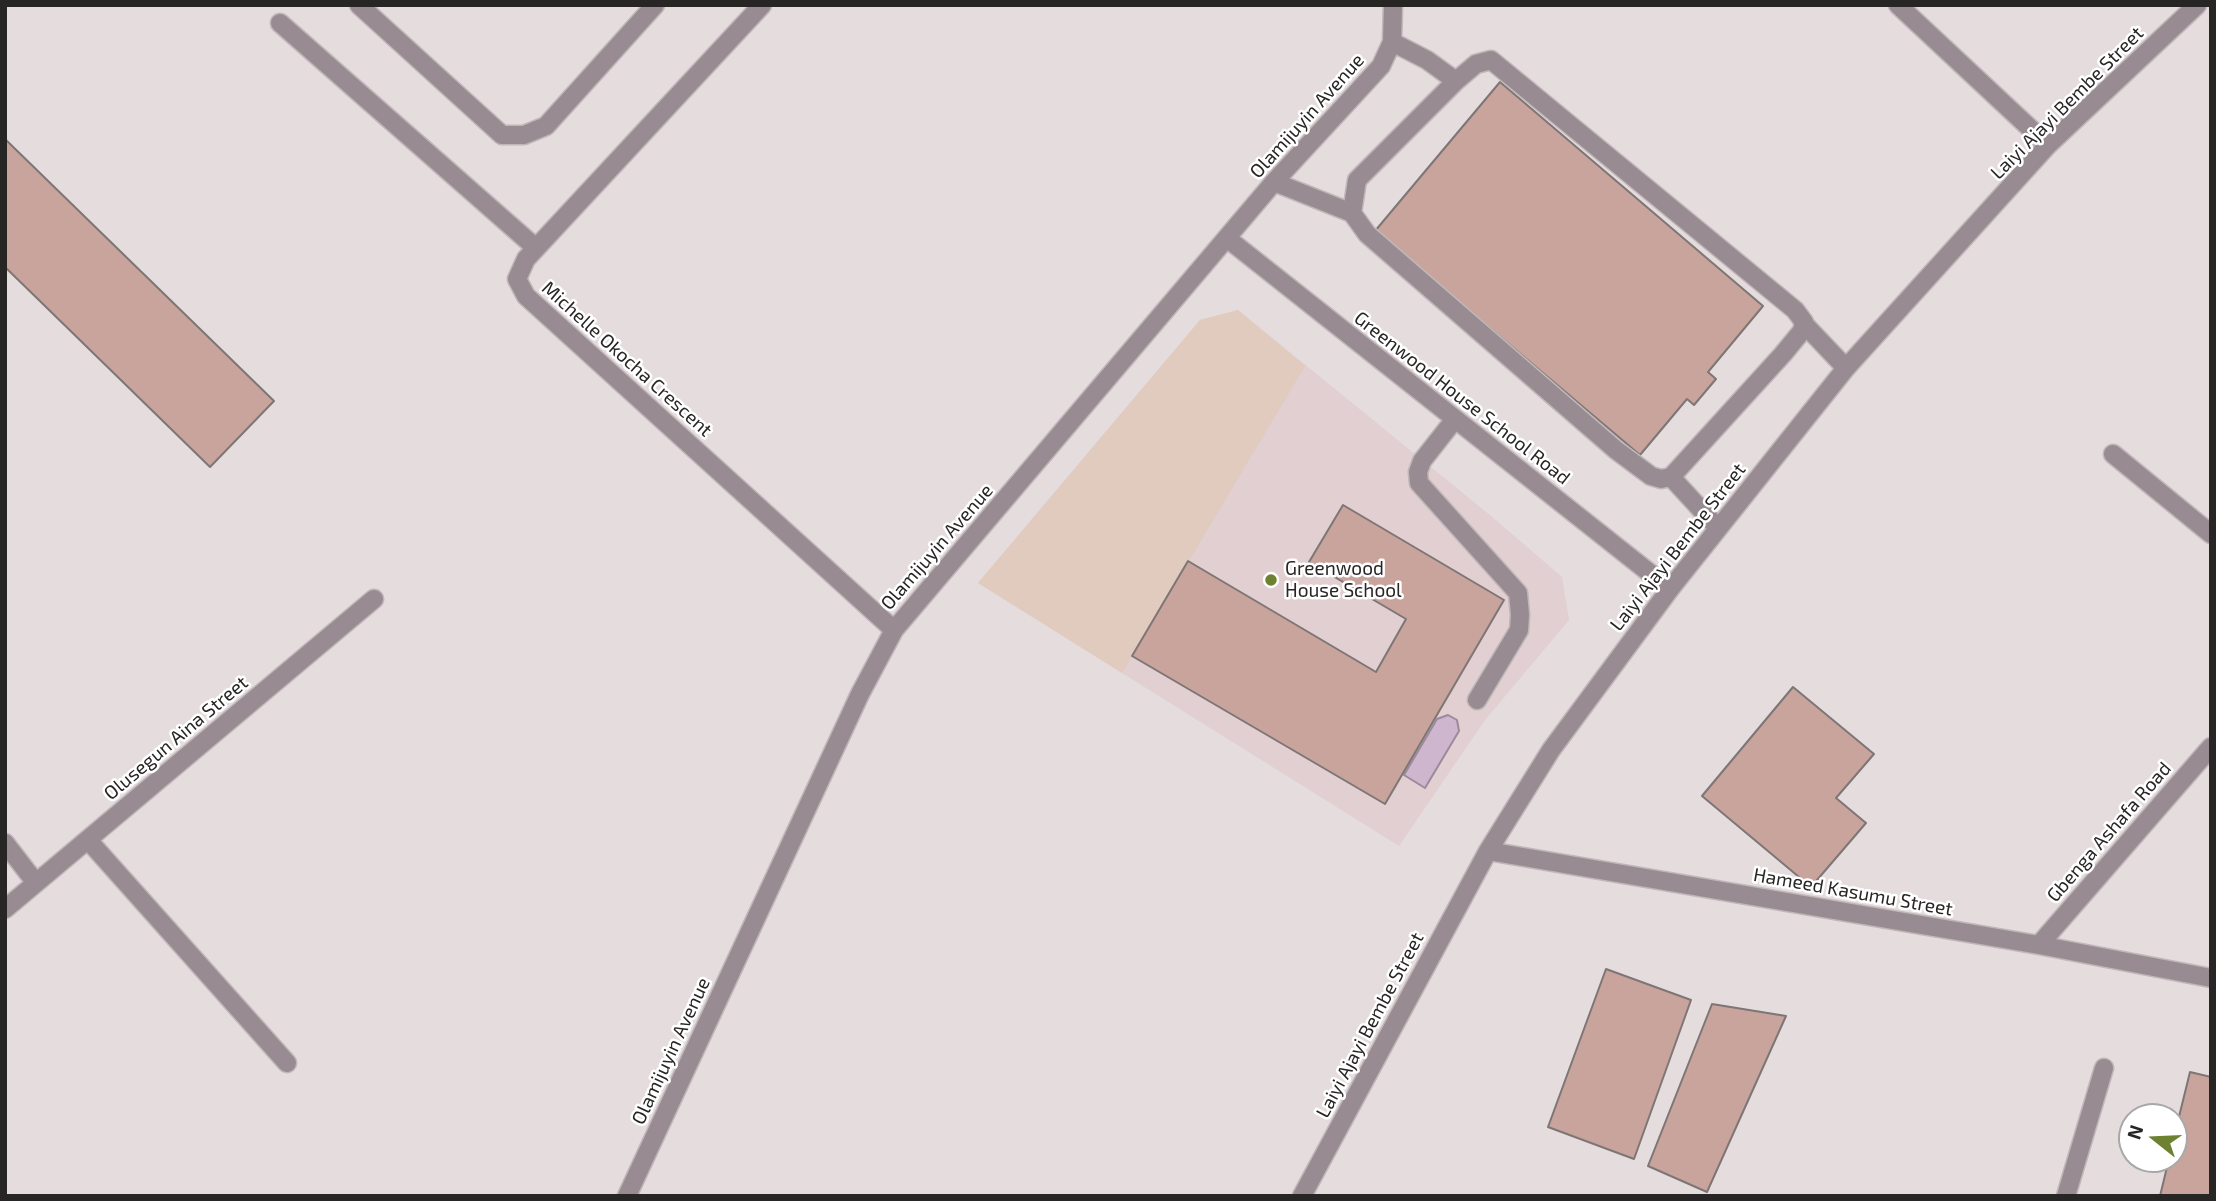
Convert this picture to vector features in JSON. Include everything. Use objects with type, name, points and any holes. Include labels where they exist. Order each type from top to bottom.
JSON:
[{"type":"street","points":[[359,5],[502,135],[524,135],[546,126],[655,5]]},
{"type":"street","name":"Michelle Okocha Crescent","points":[[762,5],[526,259],[517,279],[526,296],[894,630]]},
{"type":"street","name":"Olamijuyin Avenue","points":[[627,1196],[860,694],[894,630],[1274,182],[1381,66],[1392,42],[1393,5]]},
{"type":"street","points":[[1898,5],[2048,145]]},
{"type":"street","name":"Laiyi Ajayi Bembe Street","points":[[1302,1196],[1488,851],[1551,750],[1670,589],[1846,368],[2048,145],[2197,5]]},
{"type":"street","points":[[280,23],[536,248]]},
{"type":"street","points":[[1392,42],[1427,60],[1456,81]]},
{"type":"street","points":[[1352,213],[1357,180],[1456,81],[1476,64],[1491,60],[1795,310],[1805,325],[1846,368]]},
{"type":"street","points":[[1274,182],[1352,213],[1367,234],[1616,450],[1651,476],[1661,479],[1671,477],[1783,354],[1805,325]]},
{"type":"street","name":"Greenwood House School Road","points":[[1228,239],[1670,589]]},
{"type":"street","points":[[1455,419],[1422,461],[1418,472],[1419,483],[1518,593],[1520,615],[1520,630],[1477,700]]},
{"type":"street","points":[[2113,454],[2211,534]]},
{"type":"street","points":[[1671,477],[1718,528]]},
{"type":"street","name":"Olusegun Aina Street","points":[[5,909],[374,599]]},
{"type":"street","name":"Gbenga Ashafa Road","points":[[2039,945],[2211,747]]},
{"type":"street","points":[[88,840],[287,1063]]},
{"type":"street","points":[[5,843],[36,883]]},
{"type":"street","name":"Hameed Kasumu Street","points":[[1488,851],[2039,945],[2211,978]]},
{"type":"street","points":[[2066,1196],[2104,1068]]},
{"type":"shaded area","name":"Greenwood House School","points":[[1238,310],[1562,577],[1569,620],[1485,720],[1399,846],[978,583],[1200,320]]},
{"type":"shaded area","points":[[1238,310],[1305,366],[1122,673],[978,583],[1200,320]]},
{"type":"shaded area","points":[[1448,715],[1457,720],[1459,731],[1425,788],[1404,775],[1437,719]]},
{"type":"building","points":[[1500,82],[1763,306],[1708,372],[1716,379],[1694,405],[1687,399],[1640,455],[1375,231]]},
{"type":"building","points":[[5,139],[274,401],[210,467],[5,267]]},
{"type":"building","points":[[1343,505],[1504,600],[1385,804],[1132,656],[1188,561],[1376,672],[1406,619],[1309,562]]},
{"type":"building","points":[[1793,687],[1874,754],[1836,798],[1866,823],[1811,887],[1702,796]]},
{"type":"building","points":[[1606,969],[1691,1000],[1634,1159],[1548,1127]]},
{"type":"building","points":[[1712,1004],[1786,1016],[1707,1192],[1648,1166]]},
{"type":"building","points":[[2190,1072],[2211,1077],[2211,1196],[2160,1196],[2166,1173],[2188,1173],[2188,1103],[2182,1103]]},
{"type":"place","name":"Greenwood House School","points":[[1271,580]]}]
